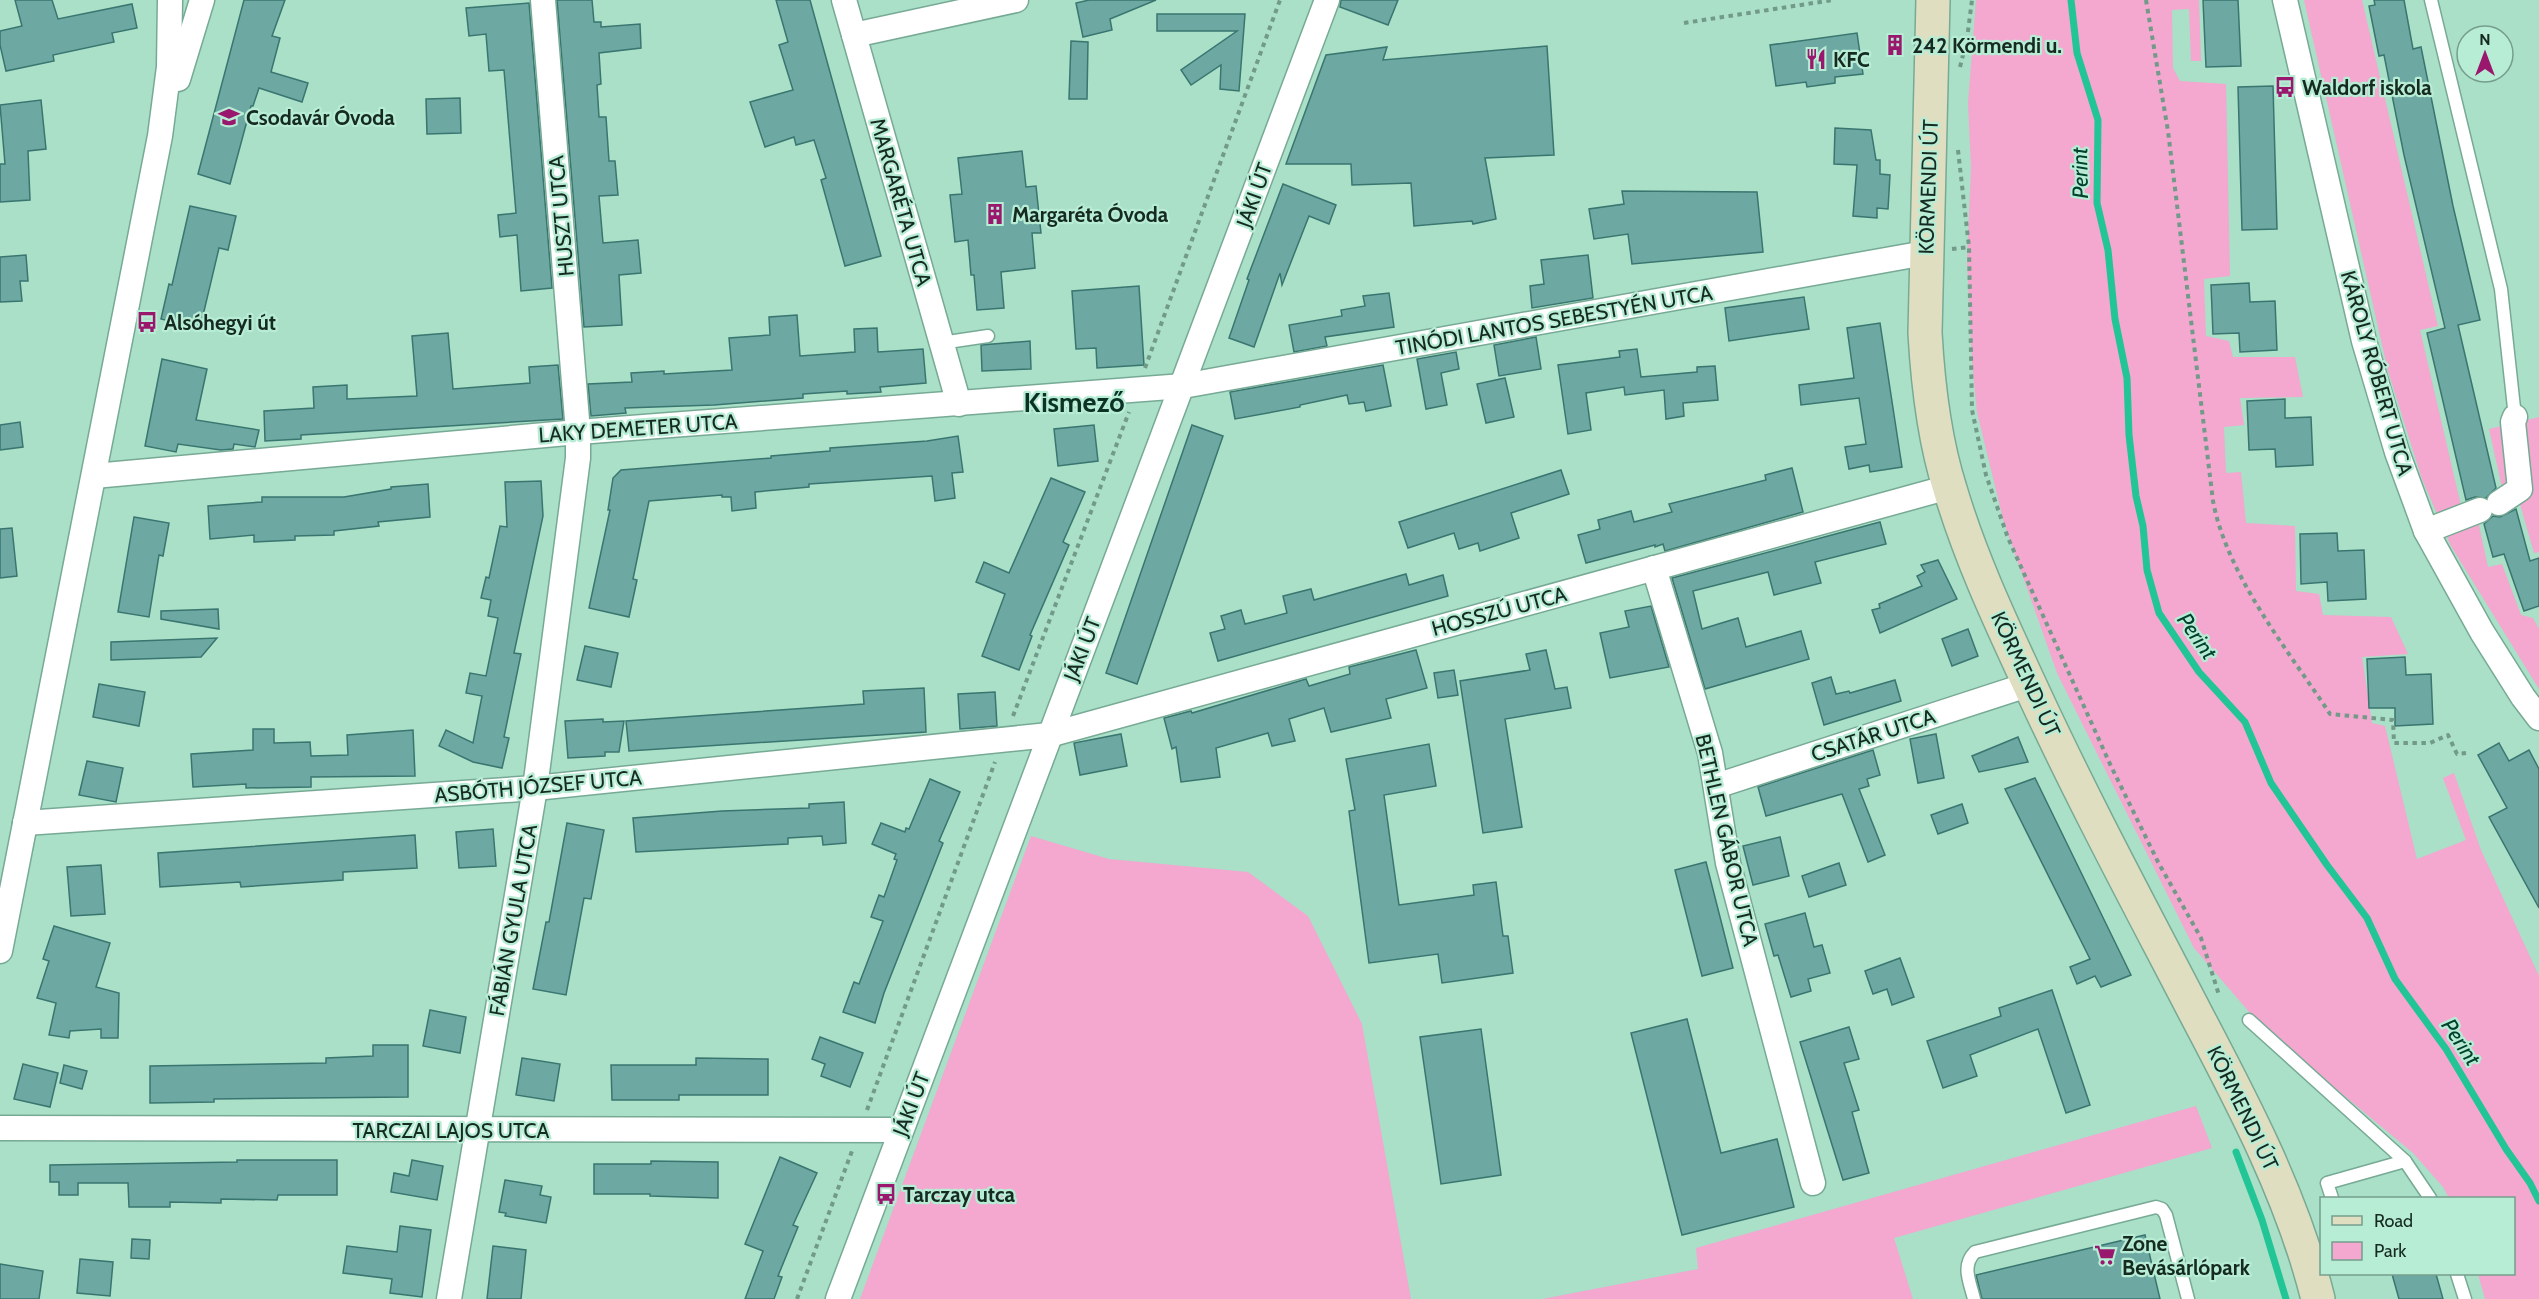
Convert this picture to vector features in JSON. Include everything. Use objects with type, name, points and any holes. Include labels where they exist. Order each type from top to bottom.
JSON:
[{"type":"street","points":[[0,951],[160,136],[169,68],[170,0]]},
{"type":"street","points":[[160,136],[202,0]]},
{"type":"street","name":"HUSZT UTCA","points":[[543,0],[578,432]]},
{"type":"street","name":"MARGARÉTA UTCA","points":[[843,0],[959,404]]},
{"type":"street","points":[[854,35],[1016,0]]},
{"type":"street","name":"JÁKI ÚT","points":[[838,1299],[1327,0]]},
{"type":"street","name":"KÖRMENDI ÚT","points":[[1933,0],[1925,253],[1925,333],[1928,381],[1936,433],[1949,487],[1969,545],[2030,684],[2088,806],[2247,1113],[2308,1250],[2318,1299]]},
{"type":"street","name":"KÁROLY RÓBERT UTCA","points":[[2285,0],[2364,341],[2397,452],[2426,531],[2482,632],[2539,718]]},
{"type":"street","name":"TINÓDI LANTOS SEBESTYÉN UTCA","points":[[1183,386],[1925,253]]},
{"type":"street","name":"LAKY DEMETER UTCA","points":[[94,476],[578,432],[1183,386]]},
{"type":"street","points":[[2426,531],[2490,507],[2520,489],[2513,422],[2515,417]]},
{"type":"street","name":"FÁBIÁN GYULA UTCA","points":[[449,1299],[535,788],[578,458],[578,432]]},
{"type":"street","name":"HOSSZÚ UTCA","points":[[1049,735],[1949,487]]},
{"type":"street","name":"BETHLEN GÁBOR UTCA","points":[[1654,568],[1710,753],[1728,863],[1813,1183]]},
{"type":"street","name":"CSATÁR UTCA","points":[[1716,786],[2030,684]]},
{"type":"street","name":"ASBÓTH JÓZSEF UTCA","points":[[25,822],[535,788],[1049,735]]},
{"type":"street","name":"TARCZAI LAJOS UTCA","points":[[0,1128],[901,1130]]},
{"type":"lane","points":[[2431,0],[2501,289],[2515,417]]},
{"type":"lane","points":[[941,343],[988,336]]},
{"type":"lane","points":[[2249,1020],[2405,1161],[2429,1197]]},
{"type":"lane","points":[[2332,1197],[2327,1183],[2405,1161]]},
{"type":"lane","points":[[1974,1299],[1967,1269],[1968,1259],[1975,1252],[2156,1207],[2162,1209],[2166,1215],[2188,1299]]},
{"type":"lane","points":[[2457,1275],[2465,1299]]},
{"type":"path","points":[[797,1299],[1280,0]]},
{"type":"path","points":[[1684,23],[1801,2],[1833,0]]},
{"type":"path","points":[[1958,72],[1967,39],[1972,0]]},
{"type":"path","points":[[2146,0],[2168,131],[2213,501],[2225,543],[2254,599],[2330,714],[2393,720],[2394,743],[2430,743],[2448,735],[2457,754],[2466,753]]},
{"type":"path","points":[[1957,141],[1969,246],[1972,410],[1986,476],[2008,538],[2109,764],[2158,862],[2201,938],[2216,980],[2219,997]]},
{"type":"green space","points":[[1976,0],[2199,0],[2201,61],[2191,61],[2189,9],[2172,10],[2173,68],[2180,81],[2226,84],[2230,276],[2204,279],[2206,336],[2229,341],[2233,357],[2295,357],[2303,397],[2240,398],[2244,425],[2224,427],[2226,473],[2241,472],[2246,523],[2295,526],[2296,591],[2319,594],[2323,615],[2391,617],[2408,654],[2362,657],[2372,723],[2385,726],[2417,859],[2466,840],[2443,778],[2454,773],[2481,850],[2539,976],[2539,1299],[2485,1299],[2478,1275],[2515,1275],[2515,1197],[2448,1197],[2443,1187],[2413,1153],[2263,1028],[2194,948],[2057,673],[2004,523],[1977,412],[1967,261],[1971,167],[1968,103]]},
{"type":"green space","points":[[2304,0],[2362,0],[2438,326],[2420,330],[2462,510],[2475,507],[2488,567],[2502,564],[2521,615],[2533,618],[2539,629],[2539,689],[2451,546],[2422,479],[2388,371]]},
{"type":"green space","points":[[2539,417],[2539,552],[2534,553],[2520,504],[2503,492],[2489,429]]},
{"type":"green space","points":[[1031,836],[1109,859],[1248,872],[1308,916],[1362,1024],[1411,1299],[860,1299]]},
{"type":"green space","points":[[2196,1106],[2212,1148],[1894,1238],[1913,1299],[1542,1299],[1698,1269],[1696,1248]]},
{"type":"building","points":[[15,0],[52,0],[58,19],[132,4],[137,28],[112,33],[114,42],[53,55],[54,61],[6,71],[0,45],[0,31],[22,26]]},
{"type":"building","points":[[244,0],[285,0],[272,36],[280,38],[271,72],[308,83],[302,102],[259,88],[253,106],[251,106],[230,184],[198,174]]},
{"type":"building","points":[[557,0],[592,0],[594,22],[601,22],[601,27],[640,24],[641,48],[599,53],[601,84],[597,85],[599,117],[606,117],[609,161],[615,161],[618,195],[599,196],[603,243],[638,240],[641,273],[619,275],[622,325],[584,327]]},
{"type":"building","points":[[776,0],[810,0],[881,256],[845,266],[821,180],[826,178],[814,140],[796,145],[794,137],[765,147],[750,102],[793,90],[779,45],[788,42]]},
{"type":"building","points":[[1089,0],[1156,0],[1110,19],[1112,30],[1083,37],[1076,3]]},
{"type":"building","points":[[1341,0],[1398,0],[1388,25],[1340,7]]},
{"type":"building","points":[[2203,0],[2238,0],[2241,66],[2206,67]]},
{"type":"building","points":[[2374,0],[2404,0],[2413,49],[2421,47],[2453,206],[2480,320],[2458,325],[2496,488],[2486,498],[2475,497],[2466,500],[2427,333],[2445,328],[2404,155],[2384,55],[2379,56],[2369,6],[2375,5]]},
{"type":"building","points":[[529,3],[552,288],[521,291],[517,235],[500,237],[498,215],[516,213],[504,70],[489,71],[486,34],[469,36],[466,8]]},
{"type":"building","points":[[1157,14],[1245,14],[1239,91],[1220,89],[1221,65],[1191,85],[1181,70],[1237,31],[1157,31]]},
{"type":"building","name":"KFC","points":[[1857,33],[1863,74],[1835,77],[1835,83],[1807,87],[1806,82],[1776,86],[1770,45]]},
{"type":"building","points":[[1071,41],[1088,42],[1087,99],[1069,99]]},
{"type":"building","points":[[1547,46],[1554,155],[1485,158],[1496,219],[1473,224],[1472,221],[1414,226],[1411,183],[1352,185],[1351,164],[1286,164],[1326,55],[1387,47],[1383,60]]},
{"type":"building","points":[[2273,86],[2277,229],[2242,230],[2238,87]]},
{"type":"building","points":[[460,98],[461,133],[427,134],[426,99]]},
{"type":"building","points":[[41,100],[46,149],[28,151],[30,200],[0,202],[0,164],[5,164],[0,105]]},
{"type":"building","points":[[1835,128],[1871,130],[1876,160],[1880,160],[1880,174],[1890,175],[1888,209],[1877,208],[1877,218],[1853,216],[1857,165],[1834,164]]},
{"type":"building","name":"Margaréta Óvoda","points":[[1022,151],[1026,187],[1036,186],[1041,233],[1032,233],[1035,268],[1001,272],[1004,308],[977,310],[968,240],[955,242],[950,195],[962,194],[958,158]]},
{"type":"building","points":[[1283,184],[1336,205],[1329,224],[1309,216],[1282,285],[1280,273],[1254,347],[1229,338],[1249,280],[1247,279]]},
{"type":"building","points":[[1622,191],[1757,192],[1763,252],[1632,264],[1628,234],[1594,239],[1589,209],[1624,204]]},
{"type":"building","points":[[190,206],[236,216],[228,250],[219,248],[200,328],[161,319],[169,284],[172,285]]},
{"type":"building","points":[[26,255],[28,281],[20,281],[22,301],[0,302],[0,257]]},
{"type":"building","points":[[1588,255],[1593,298],[1532,308],[1530,286],[1544,284],[1541,260]]},
{"type":"building","points":[[2249,283],[2250,302],[2275,301],[2277,350],[2240,352],[2239,333],[2213,334],[2211,285]]},
{"type":"building","points":[[1139,286],[1144,365],[1097,368],[1096,348],[1076,349],[1072,291]]},
{"type":"building","points":[[1389,293],[1394,327],[1325,337],[1327,346],[1294,352],[1289,325],[1342,316],[1341,310],[1365,306],[1363,296]]},
{"type":"building","points":[[1804,297],[1809,329],[1729,341],[1725,308]]},
{"type":"building","points":[[797,315],[800,356],[855,352],[854,329],[877,328],[878,352],[923,349],[926,383],[880,387],[881,392],[847,394],[847,391],[803,394],[803,398],[714,405],[625,408],[626,413],[591,416],[588,384],[632,382],[631,373],[664,371],[664,374],[732,370],[729,338],[770,335],[769,317]]},
{"type":"building","points":[[1880,323],[1902,467],[1870,472],[1869,465],[1849,469],[1845,447],[1866,444],[1859,398],[1801,405],[1799,385],[1854,378],[1847,328]]},
{"type":"building","points":[[448,333],[453,389],[530,383],[529,367],[558,365],[563,419],[301,435],[301,439],[265,441],[264,411],[314,408],[313,387],[347,385],[347,399],[417,396],[412,336]]},
{"type":"building","points":[[1536,337],[1541,369],[1499,376],[1494,345]]},
{"type":"building","points":[[1030,341],[1031,369],[982,371],[981,345]]},
{"type":"building","points":[[1637,349],[1641,377],[1697,372],[1697,367],[1715,366],[1718,400],[1683,403],[1684,416],[1666,419],[1664,390],[1625,395],[1624,387],[1586,393],[1591,430],[1568,434],[1558,365],[1620,357],[1619,351]]},
{"type":"building","points":[[1456,352],[1459,369],[1441,373],[1447,405],[1426,409],[1417,359]]},
{"type":"building","points":[[162,359],[207,369],[196,420],[259,430],[255,447],[234,444],[233,449],[221,450],[178,444],[176,452],[145,446]]},
{"type":"building","points":[[1383,365],[1391,406],[1366,411],[1364,402],[1349,404],[1347,395],[1300,405],[1300,407],[1235,419],[1230,392]]},
{"type":"building","points":[[1505,378],[1514,417],[1486,423],[1477,384]]},
{"type":"building","points":[[2285,399],[2285,418],[2311,417],[2313,465],[2276,467],[2275,449],[2249,450],[2247,401]]},
{"type":"building","points":[[20,422],[23,447],[0,450],[0,425]]},
{"type":"building","points":[[1094,425],[1098,461],[1058,466],[1054,429]]},
{"type":"building","points":[[1192,425],[1223,436],[1137,684],[1106,673]]},
{"type":"building","points":[[958,436],[963,472],[952,473],[955,498],[935,501],[932,476],[809,484],[809,487],[755,492],[756,508],[732,511],[731,497],[722,497],[722,495],[649,501],[633,579],[637,580],[629,617],[589,608],[610,510],[608,510],[613,478],[621,470],[771,458],[771,456],[830,451],[830,448],[927,441]]},
{"type":"building","points":[[1792,468],[1803,512],[1665,551],[1663,544],[1655,547],[1655,545],[1586,563],[1578,535],[1600,529],[1598,520],[1631,511],[1634,522],[1672,512],[1669,504],[1766,480],[1765,475]]},
{"type":"building","points":[[1561,470],[1569,494],[1511,513],[1519,538],[1480,551],[1478,543],[1459,549],[1454,533],[1408,548],[1399,522]]},
{"type":"building","points":[[1051,478],[1085,492],[1063,542],[1069,545],[1030,635],[1032,636],[1019,670],[982,656],[1005,594],[976,582],[984,562],[1009,573]]},
{"type":"building","points":[[541,481],[543,516],[514,653],[521,654],[504,737],[509,738],[502,768],[473,762],[439,746],[446,730],[473,743],[482,696],[466,693],[470,673],[486,676],[498,618],[488,616],[491,600],[481,598],[486,577],[489,578],[500,526],[507,527],[505,482]]},
{"type":"building","points":[[428,484],[430,517],[378,522],[379,526],[334,531],[334,535],[295,536],[295,540],[254,542],[254,535],[210,539],[208,506],[262,502],[262,497],[344,497],[391,489],[391,487]]},
{"type":"building","points":[[2516,509],[2530,561],[2539,558],[2539,606],[2524,611],[2504,554],[2493,557],[2484,524],[2493,516],[2500,517]]},
{"type":"building","points":[[134,517],[169,523],[163,556],[159,555],[149,617],[118,612]]},
{"type":"building","points":[[1880,522],[1886,544],[1815,562],[1821,583],[1774,595],[1768,572],[1693,591],[1702,629],[1738,618],[1746,647],[1801,631],[1809,659],[1705,689],[1672,578]]},
{"type":"building","points":[[12,528],[17,576],[0,578],[0,529]]},
{"type":"building","points":[[2337,533],[2338,551],[2364,550],[2366,599],[2328,601],[2327,582],[2301,584],[2300,534]]},
{"type":"building","points":[[1938,560],[1957,599],[1880,633],[1872,610],[1880,608],[1879,604],[1922,586],[1917,576],[1925,572],[1921,565]]},
{"type":"building","points":[[1406,574],[1409,585],[1443,575],[1448,596],[1218,661],[1210,633],[1225,629],[1221,616],[1241,610],[1245,624],[1287,613],[1283,596],[1311,589],[1314,600]]},
{"type":"building","points":[[1651,606],[1669,667],[1610,678],[1600,633],[1629,627],[1625,611]]},
{"type":"building","points":[[218,609],[219,629],[161,619],[161,611]]},
{"type":"building","points":[[1968,629],[1978,656],[1952,666],[1942,639]]},
{"type":"building","points":[[217,638],[201,657],[111,660],[111,642]]},
{"type":"building","points":[[585,646],[618,653],[611,687],[577,680]]},
{"type":"building","points":[[1416,650],[1427,688],[1386,699],[1391,718],[1331,732],[1324,708],[1289,719],[1295,741],[1272,746],[1268,733],[1216,748],[1220,777],[1181,782],[1176,747],[1172,749],[1164,718],[1191,711],[1192,713],[1306,679],[1309,686],[1350,674],[1349,667]]},
{"type":"building","points":[[1546,650],[1555,689],[1567,687],[1571,708],[1505,719],[1522,827],[1483,833],[1460,681],[1530,670],[1526,654]]},
{"type":"building","points":[[2405,657],[2406,675],[2431,674],[2433,724],[2395,726],[2395,708],[2369,708],[2367,659]]},
{"type":"building","points":[[1454,670],[1458,695],[1438,698],[1434,673]]},
{"type":"building","points":[[1831,677],[1836,694],[1849,691],[1850,693],[1895,680],[1901,701],[1824,725],[1812,683]]},
{"type":"building","points":[[99,684],[145,692],[139,726],[93,717]]},
{"type":"building","points":[[924,688],[926,732],[629,751],[626,721],[864,704],[863,691]]},
{"type":"building","points":[[995,692],[997,726],[960,729],[958,694]]},
{"type":"building","points":[[603,719],[603,722],[624,721],[619,752],[605,752],[605,756],[568,758],[565,721]]},
{"type":"building","points":[[253,729],[274,729],[274,743],[310,742],[311,756],[348,755],[347,735],[413,730],[415,776],[311,777],[311,787],[246,788],[246,784],[193,787],[191,754],[253,750]]},
{"type":"building","points":[[1121,734],[1127,766],[1080,775],[1074,743]]},
{"type":"building","points":[[1936,734],[1944,778],[1918,783],[1910,739]]},
{"type":"building","points":[[2018,737],[2028,762],[1979,772],[1972,756]]},
{"type":"building","points":[[2499,743],[2509,761],[2529,750],[2539,769],[2539,908],[2489,817],[2507,808],[2478,755]]},
{"type":"building","points":[[1429,744],[1436,786],[1384,795],[1399,905],[1474,895],[1473,885],[1496,882],[1503,936],[1508,936],[1513,973],[1442,983],[1438,954],[1369,963],[1349,811],[1355,810],[1346,759]]},
{"type":"building","points":[[1873,750],[1880,775],[1867,779],[1869,786],[1859,789],[1885,855],[1868,862],[1842,794],[1766,816],[1758,787]]},
{"type":"building","points":[[87,761],[123,768],[116,802],[79,795]]},
{"type":"building","points":[[2035,778],[2131,975],[2101,987],[2095,976],[2077,984],[2070,967],[2090,959],[2005,789]]},
{"type":"building","points":[[930,779],[960,792],[939,841],[943,843],[884,993],[875,1023],[843,1012],[854,982],[859,984],[883,921],[871,917],[879,895],[884,897],[897,860],[894,859],[896,854],[872,844],[881,823],[905,832],[906,828],[909,829]]},
{"type":"building","points":[[844,802],[846,843],[823,845],[822,836],[788,838],[788,844],[636,852],[633,818],[722,811],[809,808],[809,804]]},
{"type":"building","points":[[1962,804],[1968,823],[1938,834],[1931,815]]},
{"type":"building","points":[[567,823],[604,830],[591,899],[584,898],[566,995],[533,989],[546,922],[549,922]]},
{"type":"building","points":[[493,829],[496,866],[459,868],[456,832]]},
{"type":"building","points":[[415,835],[417,868],[343,872],[343,880],[241,887],[240,882],[160,887],[158,853]]},
{"type":"building","points":[[1780,837],[1789,876],[1753,885],[1743,846]]},
{"type":"building","points":[[1706,862],[1733,968],[1702,976],[1675,870]]},
{"type":"building","points":[[1839,863],[1846,885],[1809,897],[1802,876]]},
{"type":"building","points":[[101,865],[105,914],[71,916],[67,867]]},
{"type":"building","points":[[1805,913],[1814,947],[1822,945],[1830,973],[1808,979],[1811,991],[1791,997],[1778,955],[1774,956],[1765,924]]},
{"type":"building","points":[[54,926],[110,943],[96,987],[119,993],[118,1038],[101,1038],[101,1029],[70,1031],[69,1038],[49,1035],[56,1003],[37,998],[49,961],[43,959]]},
{"type":"building","points":[[1900,958],[1914,997],[1892,1005],[1887,989],[1873,994],[1865,971]]},
{"type":"building","points":[[2052,990],[2090,1105],[2066,1113],[2038,1029],[1970,1055],[1977,1076],[1943,1088],[1927,1041],[2001,1016],[1999,1008]]},
{"type":"building","points":[[430,1010],[466,1017],[460,1053],[423,1046]]},
{"type":"building","points":[[1687,1019],[1721,1153],[1777,1139],[1794,1207],[1682,1235],[1631,1033]]},
{"type":"building","points":[[1849,1027],[1859,1059],[1844,1063],[1859,1110],[1852,1112],[1869,1173],[1843,1180],[1800,1042]]},
{"type":"building","points":[[1481,1029],[1501,1175],[1441,1184],[1420,1037]]},
{"type":"building","points":[[820,1037],[863,1053],[850,1087],[821,1076],[825,1064],[812,1059]]},
{"type":"building","points":[[373,1045],[408,1045],[408,1097],[214,1099],[214,1102],[150,1103],[150,1066],[326,1063],[326,1058],[373,1056]]},
{"type":"building","points":[[522,1058],[560,1064],[554,1101],[516,1095]]},
{"type":"building","points":[[696,1058],[768,1059],[768,1095],[679,1095],[679,1100],[612,1100],[611,1065],[696,1065]]},
{"type":"building","points":[[23,1064],[58,1073],[50,1107],[14,1099]]},
{"type":"building","points":[[64,1065],[87,1071],[82,1089],[60,1083]]},
{"type":"building","points":[[780,1157],[817,1173],[793,1225],[798,1227],[778,1276],[782,1277],[774,1299],[745,1299],[763,1251],[745,1244]]},
{"type":"building","points":[[237,1160],[337,1160],[337,1195],[278,1195],[277,1200],[221,1199],[221,1203],[170,1202],[170,1207],[129,1207],[128,1183],[78,1183],[78,1195],[59,1195],[59,1182],[50,1182],[50,1165],[237,1162]]},
{"type":"building","points":[[412,1160],[443,1166],[437,1200],[391,1192],[394,1173],[409,1176]]},
{"type":"building","points":[[651,1161],[718,1162],[718,1198],[650,1196],[650,1194],[594,1194],[594,1164],[651,1164]]},
{"type":"building","points":[[505,1180],[542,1186],[540,1195],[551,1197],[546,1223],[505,1216],[506,1213],[499,1212]]},
{"type":"building","points":[[400,1226],[431,1230],[422,1297],[390,1293],[392,1279],[343,1273],[347,1246],[397,1252]]},
{"type":"building","name":"Zone Bevásárlópark","points":[[2145,1235],[2160,1299],[1982,1299],[1976,1275]]},
{"type":"building","points":[[132,1239],[150,1240],[149,1259],[131,1258]]},
{"type":"building","points":[[493,1246],[526,1250],[521,1299],[487,1299]]},
{"type":"building","points":[[80,1259],[113,1262],[110,1296],[77,1293]]},
{"type":"building","points":[[0,1264],[43,1271],[39,1299],[0,1299]]},
{"type":"building","points":[[2392,1275],[2436,1275],[2443,1299],[2399,1299]]},
{"type":"waterway","name":"Perint","points":[[2071,0],[2077,53],[2098,120],[2097,203],[2108,250],[2115,319],[2127,378],[2129,435],[2136,496],[2143,526],[2147,570],[2159,613],[2199,672],[2245,722],[2271,783],[2327,865],[2367,918],[2395,979],[2446,1049],[2539,1201]]},
{"type":"waterway","points":[[2236,1152],[2262,1220],[2286,1299]]},
{"type":"place","name":"242 Körmendi u.","points":[[1895,45]]},
{"type":"place","name":"KFC","points":[[1816,59]]},
{"type":"place","name":"Waldorf iskola","points":[[2285,87]]},
{"type":"place","name":"Csodavár Óvoda","points":[[229,117]]},
{"type":"place","name":"Margaréta Óvoda","points":[[995,214]]},
{"type":"place","name":"Alsóhegyi út","points":[[147,322]]},
{"type":"place","name":"Tarczay utca","points":[[886,1194]]},
{"type":"place","name":"Zone Bevásárlópark","points":[[2105,1255]]},
{"type":"district","name":"Kismező","points":[[1074,402]]}]
